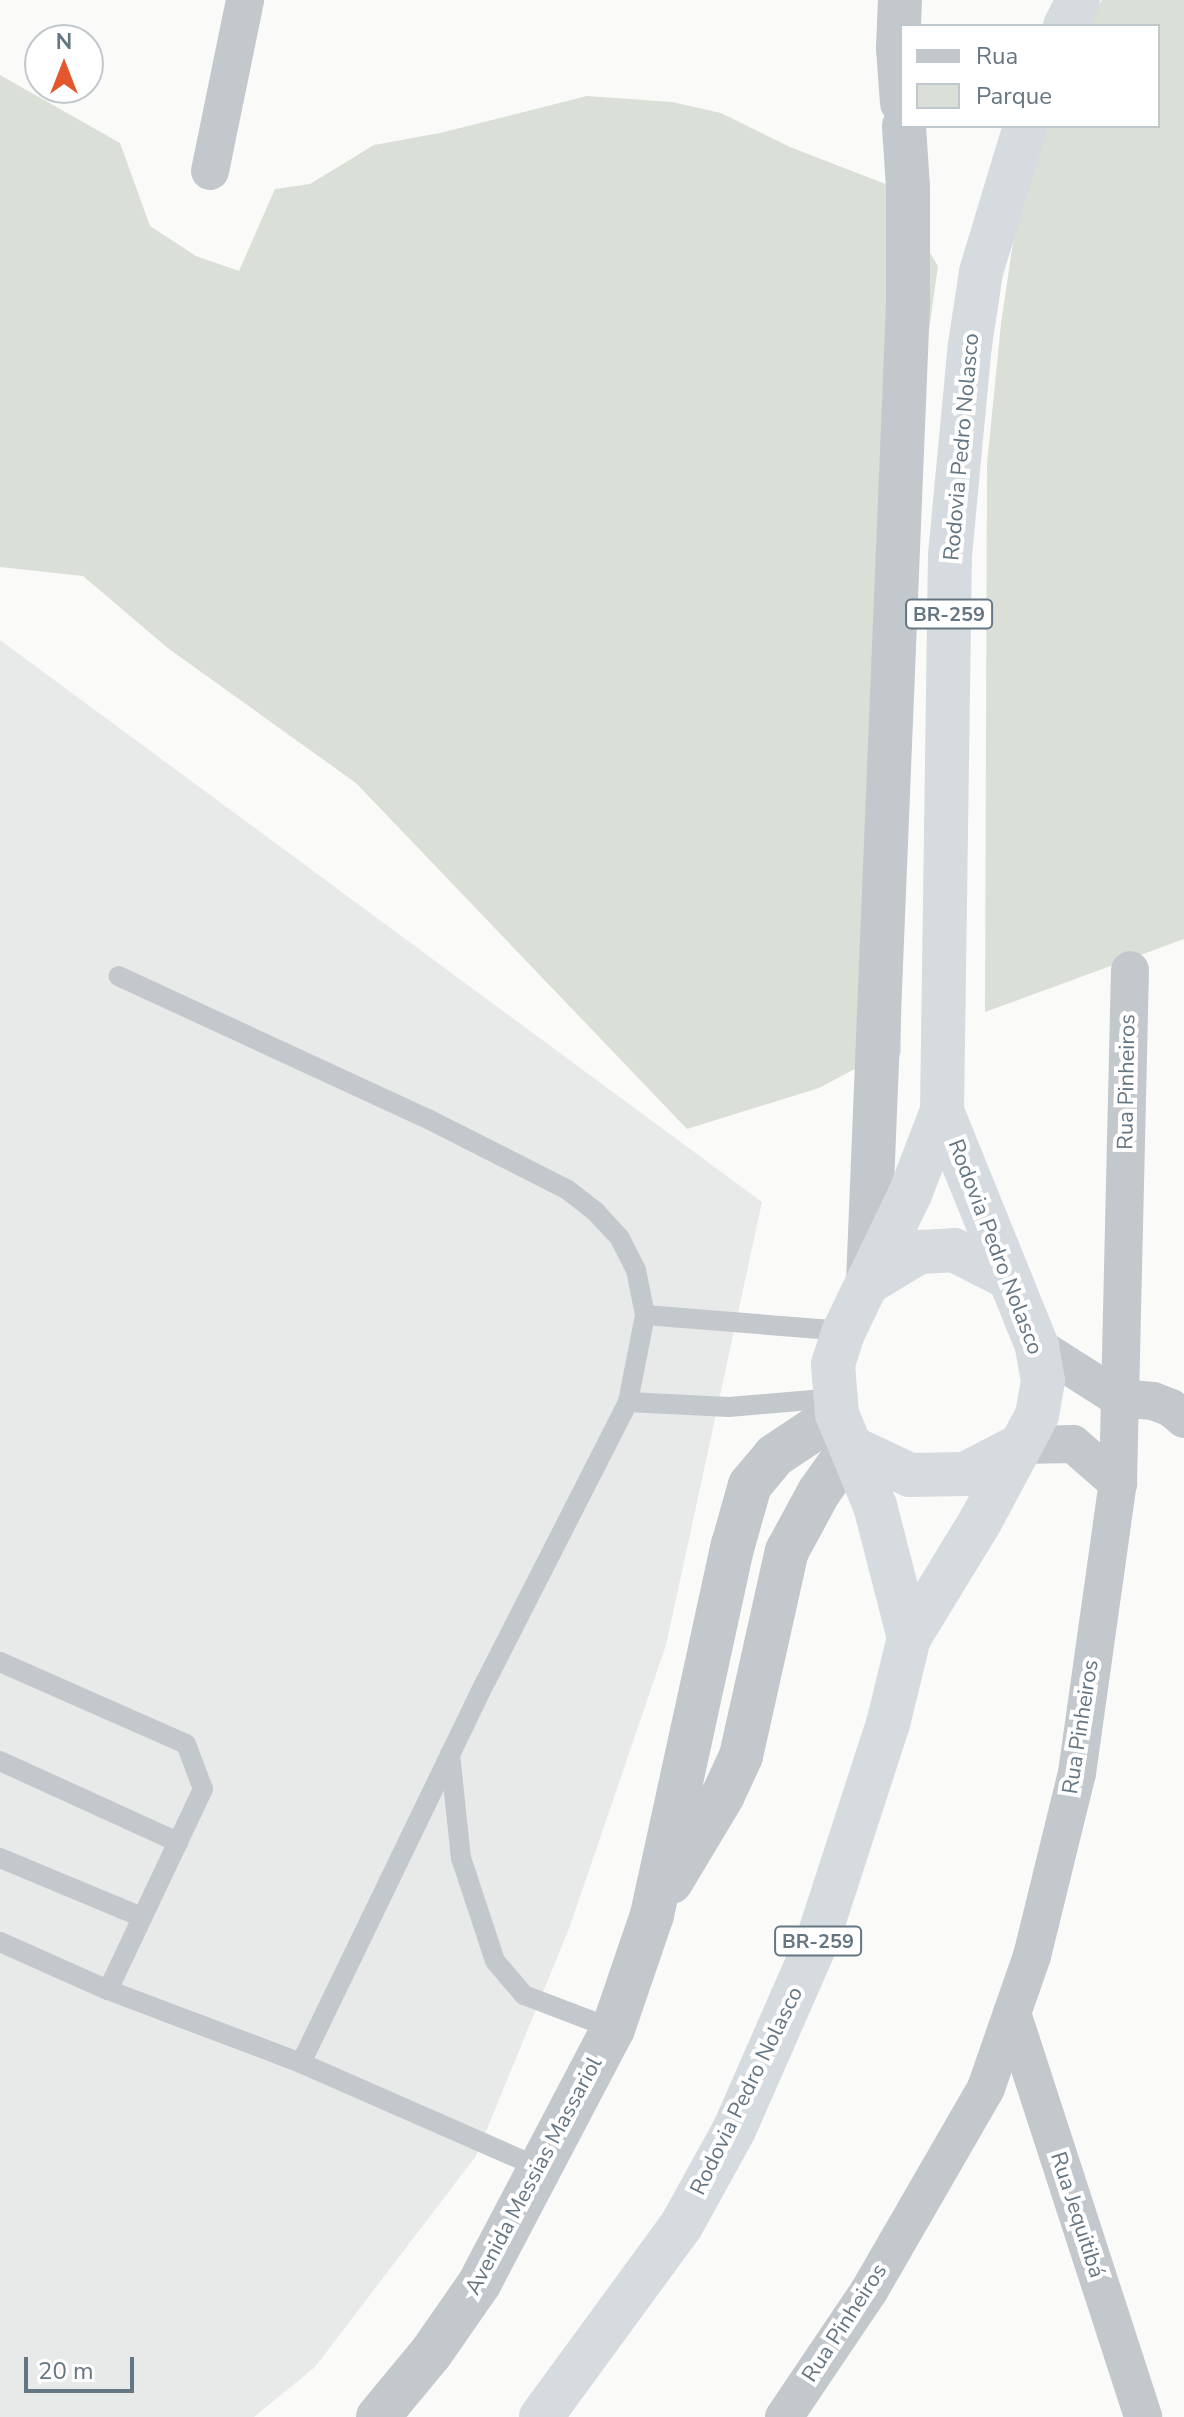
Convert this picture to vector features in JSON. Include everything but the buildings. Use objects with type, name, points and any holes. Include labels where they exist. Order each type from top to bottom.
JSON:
[{"type":"highway","points":[[1066,24],[1078,0]]},
{"type":"highway","name":"Rodovia Pedro Nolasco","points":[[909,1638],[875,1506],[840,1420],[833,1364],[844,1331],[910,1194],[942,1111],[950,555],[970,345],[981,272],[1024,128]]},
{"type":"highway","name":"Rodovia Pedro Nolasco","points":[[541,2417],[681,2226],[734,2130],[788,2014],[824,1923],[888,1724],[909,1638],[981,1520],[1037,1415],[1043,1381],[1037,1346],[942,1111]]},
{"type":"highway","points":[[868,1283],[919,1252],[954,1250],[1009,1278]]},
{"type":"highway","points":[[840,1420],[910,1475],[965,1474],[1021,1445]]},
{"type":"street","points":[[210,171],[245,0]]},
{"type":"street","points":[[900,0],[900,76]]},
{"type":"street","points":[[868,1283],[908,304],[908,187],[904,128]]},
{"type":"street","name":"Rua Pinheiros","points":[[784,2417],[869,2291],[986,2088],[1032,1956],[1077,1773],[1118,1483],[1130,970]]},
{"type":"street","points":[[1037,1346],[1119,1398],[1153,1401],[1171,1408],[1184,1419]]},
{"type":"street","name":"Avenida Messias Massariol","points":[[378,2417],[431,2353],[479,2284],[613,2029],[652,1915],[733,1545],[750,1485],[774,1456],[840,1420]]},
{"type":"street","name":"Avenida Messias Massariol","points":[[652,1915],[723,1795],[741,1756],[787,1551],[819,1492],[840,1420]]},
{"type":"street","points":[[1021,1445],[1073,1444],[1118,1483]]},
{"type":"street","name":"Rua Jequitibá","points":[[1012,2013],[1143,2417]]},
{"type":"lane","points":[[119,976],[430,1120],[568,1190],[596,1212],[619,1237],[636,1270],[645,1315],[628,1402],[450,1754],[301,2063]]},
{"type":"lane","points":[[645,1315],[844,1331]]},
{"type":"lane","points":[[628,1402],[729,1407],[840,1420]]},
{"type":"lane","points":[[0,1662],[186,1744],[203,1789],[108,1990]]},
{"type":"lane","points":[[450,1754],[461,1858],[495,1961],[524,1995],[613,2029]]},
{"type":"lane","points":[[0,1761],[178,1842]]},
{"type":"lane","points":[[0,1858],[142,1917]]},
{"type":"lane","points":[[0,1942],[108,1990],[301,2063],[542,2169]]},
{"type":"shaded area","points":[[0,640],[762,1202],[666,1645],[570,1926],[476,2156],[315,2367],[254,2417],[0,2417]]},
{"type":"green space","points":[[1102,0],[1184,0],[1184,939],[985,1012],[987,464],[1001,324],[1017,215],[1039,128],[1160,128],[1160,24],[1088,24]]},
{"type":"green space","points":[[0,75],[24,89],[24,104],[51,104],[120,143],[150,226],[196,256],[239,271],[275,189],[310,184],[374,145],[440,133],[587,96],[672,102],[721,113],[790,147],[906,192],[902,207],[938,266],[915,429],[902,750],[901,1052],[896,1067],[864,1064],[819,1088],[687,1129],[356,783],[169,649],[83,576],[0,567]]}]
